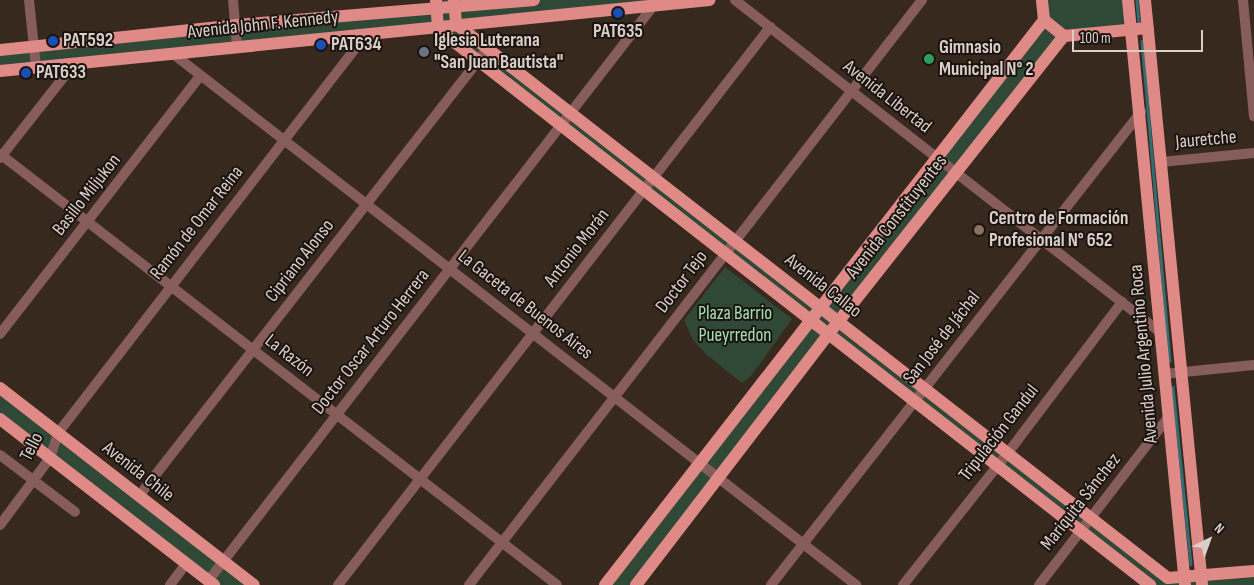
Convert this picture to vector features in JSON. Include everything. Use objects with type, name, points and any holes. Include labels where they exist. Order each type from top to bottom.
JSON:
[{"type":"main road","name":"Avenida John F. Kennedy","points":[[0,50],[436,4],[534,0]]},
{"type":"main road","name":"Avenida John F. Kennedy","points":[[0,71],[681,1],[710,0]]},
{"type":"main road","name":"Avenida Julio Argentino Roca","points":[[1128,0],[1141,112],[1184,581]]},
{"type":"main road","name":"Avenida Julio Argentino Roca","points":[[1145,0],[1201,580]]},
{"type":"main road","points":[[1042,1],[1044,20],[1064,36],[1148,28]]},
{"type":"main road","points":[[436,4],[438,26]]},
{"type":"main road","points":[[454,4],[456,24]]},
{"type":"main road","name":"Avenida Constituyentes","points":[[605,585],[1044,20]]},
{"type":"main road","name":"Avenida Callao","points":[[456,24],[1091,518],[1167,582],[1201,580],[1254,571]]},
{"type":"main road","name":"Avenida Callao","points":[[438,26],[444,34],[478,61],[996,466],[1082,530],[1150,585]]},
{"type":"main road","name":"Avenida Constituyentes","points":[[636,585],[838,322],[1064,36]]},
{"type":"main road","name":"Avenida Chile","points":[[0,388],[254,585]]},
{"type":"main road","points":[[0,419],[211,583]]},
{"type":"street","points":[[29,0],[36,67]]},
{"type":"street","points":[[233,0],[237,46]]},
{"type":"street","name":"Avenida Libertad","points":[[735,0],[1160,332]]},
{"type":"street","name":"Doctor Tejo","points":[[469,585],[922,0]]},
{"type":"street","points":[[1243,0],[1254,116]]},
{"type":"street","name":"Doctor Oscar Arturo Herrera","points":[[211,583],[223,561],[654,5]]},
{"type":"street","name":"Antonio Morán","points":[[338,585],[770,27]]},
{"type":"street","name":"Ramón de Omar Reina","points":[[58,433],[359,44],[358,34]]},
{"type":"street","name":"Cipriano Alonso","points":[[139,496],[488,48]]},
{"type":"street","name":"La Gaceta de Buenos Aires","points":[[172,54],[856,585]]},
{"type":"street","points":[[1,156],[74,64]]},
{"type":"street","name":"Basillo Miljukon","points":[[0,334],[200,76]]},
{"type":"street","name":"San José de Jáchal","points":[[771,585],[1141,112]]},
{"type":"street","name":"Jauretche","points":[[1161,162],[1254,153]]},
{"type":"street","name":"La Razón","points":[[1,156],[557,585]]},
{"type":"street","name":"Tripulación Gandul","points":[[903,585],[1007,454],[1122,302]]},
{"type":"street","points":[[1164,374],[1254,365]]},
{"type":"street","name":"Mariquita Sánchez","points":[[1039,585],[1169,416]]},
{"type":"street","name":"Tello","points":[[0,525],[50,458],[58,433]]},
{"type":"street","points":[[0,455],[75,512]]},
{"type":"street","points":[[170,585],[186,564]]},
{"type":"green space","points":[[436,0],[709,0],[457,24],[820,308],[1044,20],[1042,0],[1128,0],[1131,30],[1064,36],[839,322],[1168,578],[1254,571],[1254,585],[1150,585],[829,335],[636,585],[605,585],[810,321],[441,31],[0,71],[0,50],[436,9]]},
{"type":"green space","name":"Plaza Barrio Pueyrredon","points":[[725,267],[792,319],[751,376],[742,383],[707,355],[693,340],[684,320]]},
{"type":"green space","points":[[0,388],[254,585],[214,585],[0,419]]},
{"type":"waterway","points":[[1137,0],[1139,23]]},
{"type":"waterway","points":[[1142,41],[1170,361]]},
{"type":"waterway","points":[[1173,387],[1191,564]]},
{"type":"place","name":"PAT635","points":[[618,13]]},
{"type":"place","name":"PAT592","points":[[53,41]]},
{"type":"place","name":"PAT634","points":[[321,45]]},
{"type":"place","name":"Iglesia Luterana \"San Juan Bautista\"","points":[[424,52]]},
{"type":"place","name":"Gimnasio Municipal N° 2","points":[[929,59]]},
{"type":"place","name":"PAT633","points":[[26,73]]},
{"type":"place","name":"Centro de Formación Profesional N° 652","points":[[979,230]]}]
